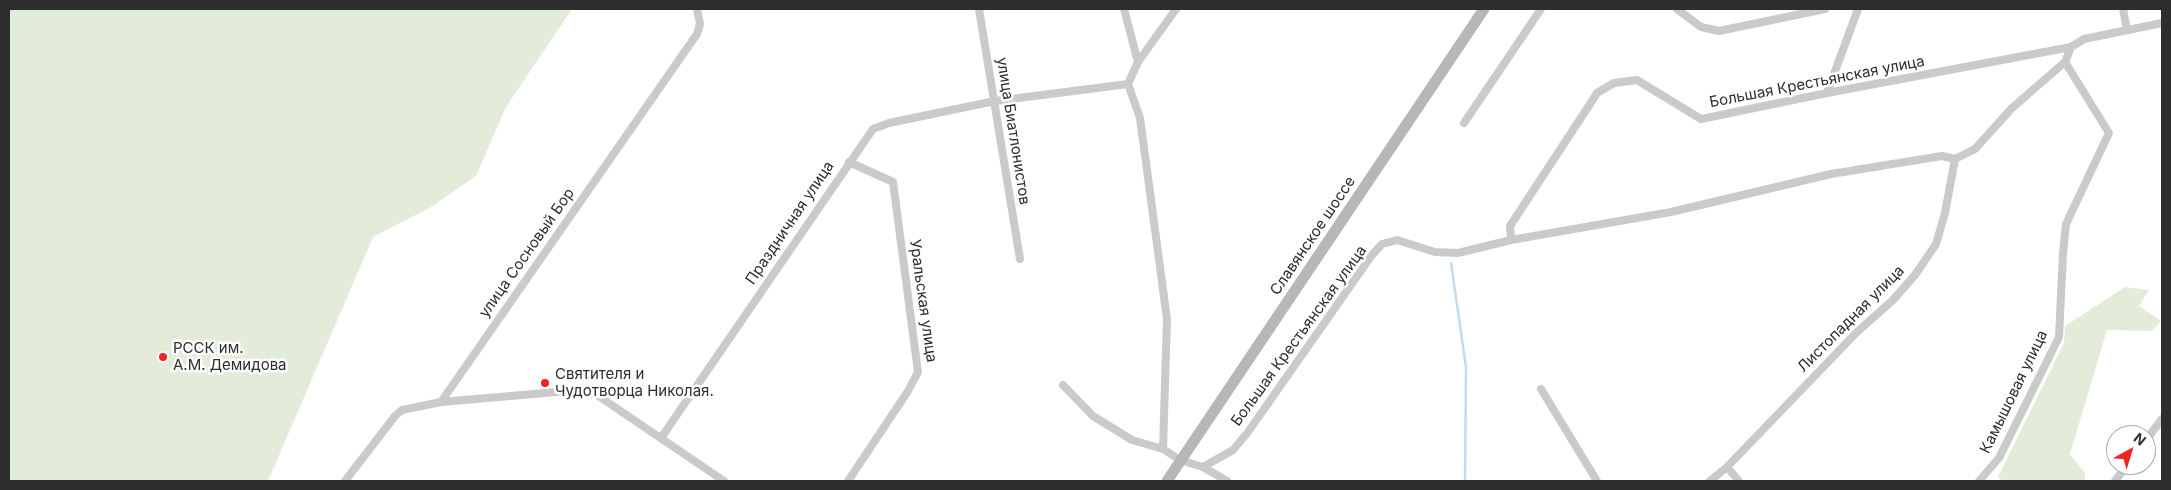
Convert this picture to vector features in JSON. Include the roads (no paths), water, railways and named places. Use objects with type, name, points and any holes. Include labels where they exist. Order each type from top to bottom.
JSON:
[{"type":"main road","name":"Славянское шоссе","points":[[1167,481],[1484,9]]},
{"type":"street","name":"улица Сосновый Бор","points":[[441,402],[697,34],[700,24],[697,9]]},
{"type":"street","name":"улица Биатлонистов","points":[[979,9],[1020,258]]},
{"type":"street","points":[[1124,9],[1138,62]]},
{"type":"street","points":[[1163,449],[1167,319],[1140,118],[1128,84],[1138,62],[1176,9]]},
{"type":"street","points":[[1464,123],[1541,9]]},
{"type":"street","points":[[1677,9],[1702,27],[1719,31],[1825,9]]},
{"type":"street","points":[[1827,93],[1858,9]]},
{"type":"street","points":[[2123,9],[2127,30]]},
{"type":"street","name":"Большая Крестьянская улица","points":[[1511,240],[1510,226],[1596,93],[1614,83],[1637,80],[1701,119],[2071,47],[2084,39],[2162,23]]},
{"type":"street","points":[[1955,159],[1975,149],[2012,108],[2065,62],[2071,47]]},
{"type":"street","name":"Камышовая улица","points":[[1979,481],[1999,458],[2059,337],[2066,224],[2109,133],[2065,62]]},
{"type":"street","name":"Праздничная улица","points":[[661,438],[873,129],[889,123],[995,101],[1128,84]]},
{"type":"street","name":"Большая Крестьянская улица","points":[[1203,467],[1233,450],[1248,432],[1372,255],[1382,244],[1397,240],[1435,252],[1458,253],[1511,240],[1671,212],[1831,174],[1942,156],[1955,159]]},
{"type":"street","name":"Листопадная улица","points":[[1710,481],[1727,467],[1857,332],[1893,300],[1929,256],[1936,244],[1945,213],[1955,159]]},
{"type":"street","name":"Уральская улица","points":[[848,481],[918,372],[893,182],[849,162]]},
{"type":"street","points":[[1063,385],[1093,416],[1132,440],[1163,449],[1180,460],[1203,467],[1227,481]]},
{"type":"street","points":[[1541,389],[1597,481]]},
{"type":"street","points":[[345,481],[394,416],[402,410],[441,402],[580,390],[596,395],[724,481]]},
{"type":"street","points":[[1727,467],[1739,481]]},
{"type":"street","points":[[707,481],[713,474]]},
{"type":"waterway","points":[[1451,263],[1466,367],[1465,481]]},
{"type":"place","name":"РССК им. А.М. Демидова","points":[[163,357]]},
{"type":"place","name":"Святителя и Чудотворца Николая.","points":[[545,383]]}]
